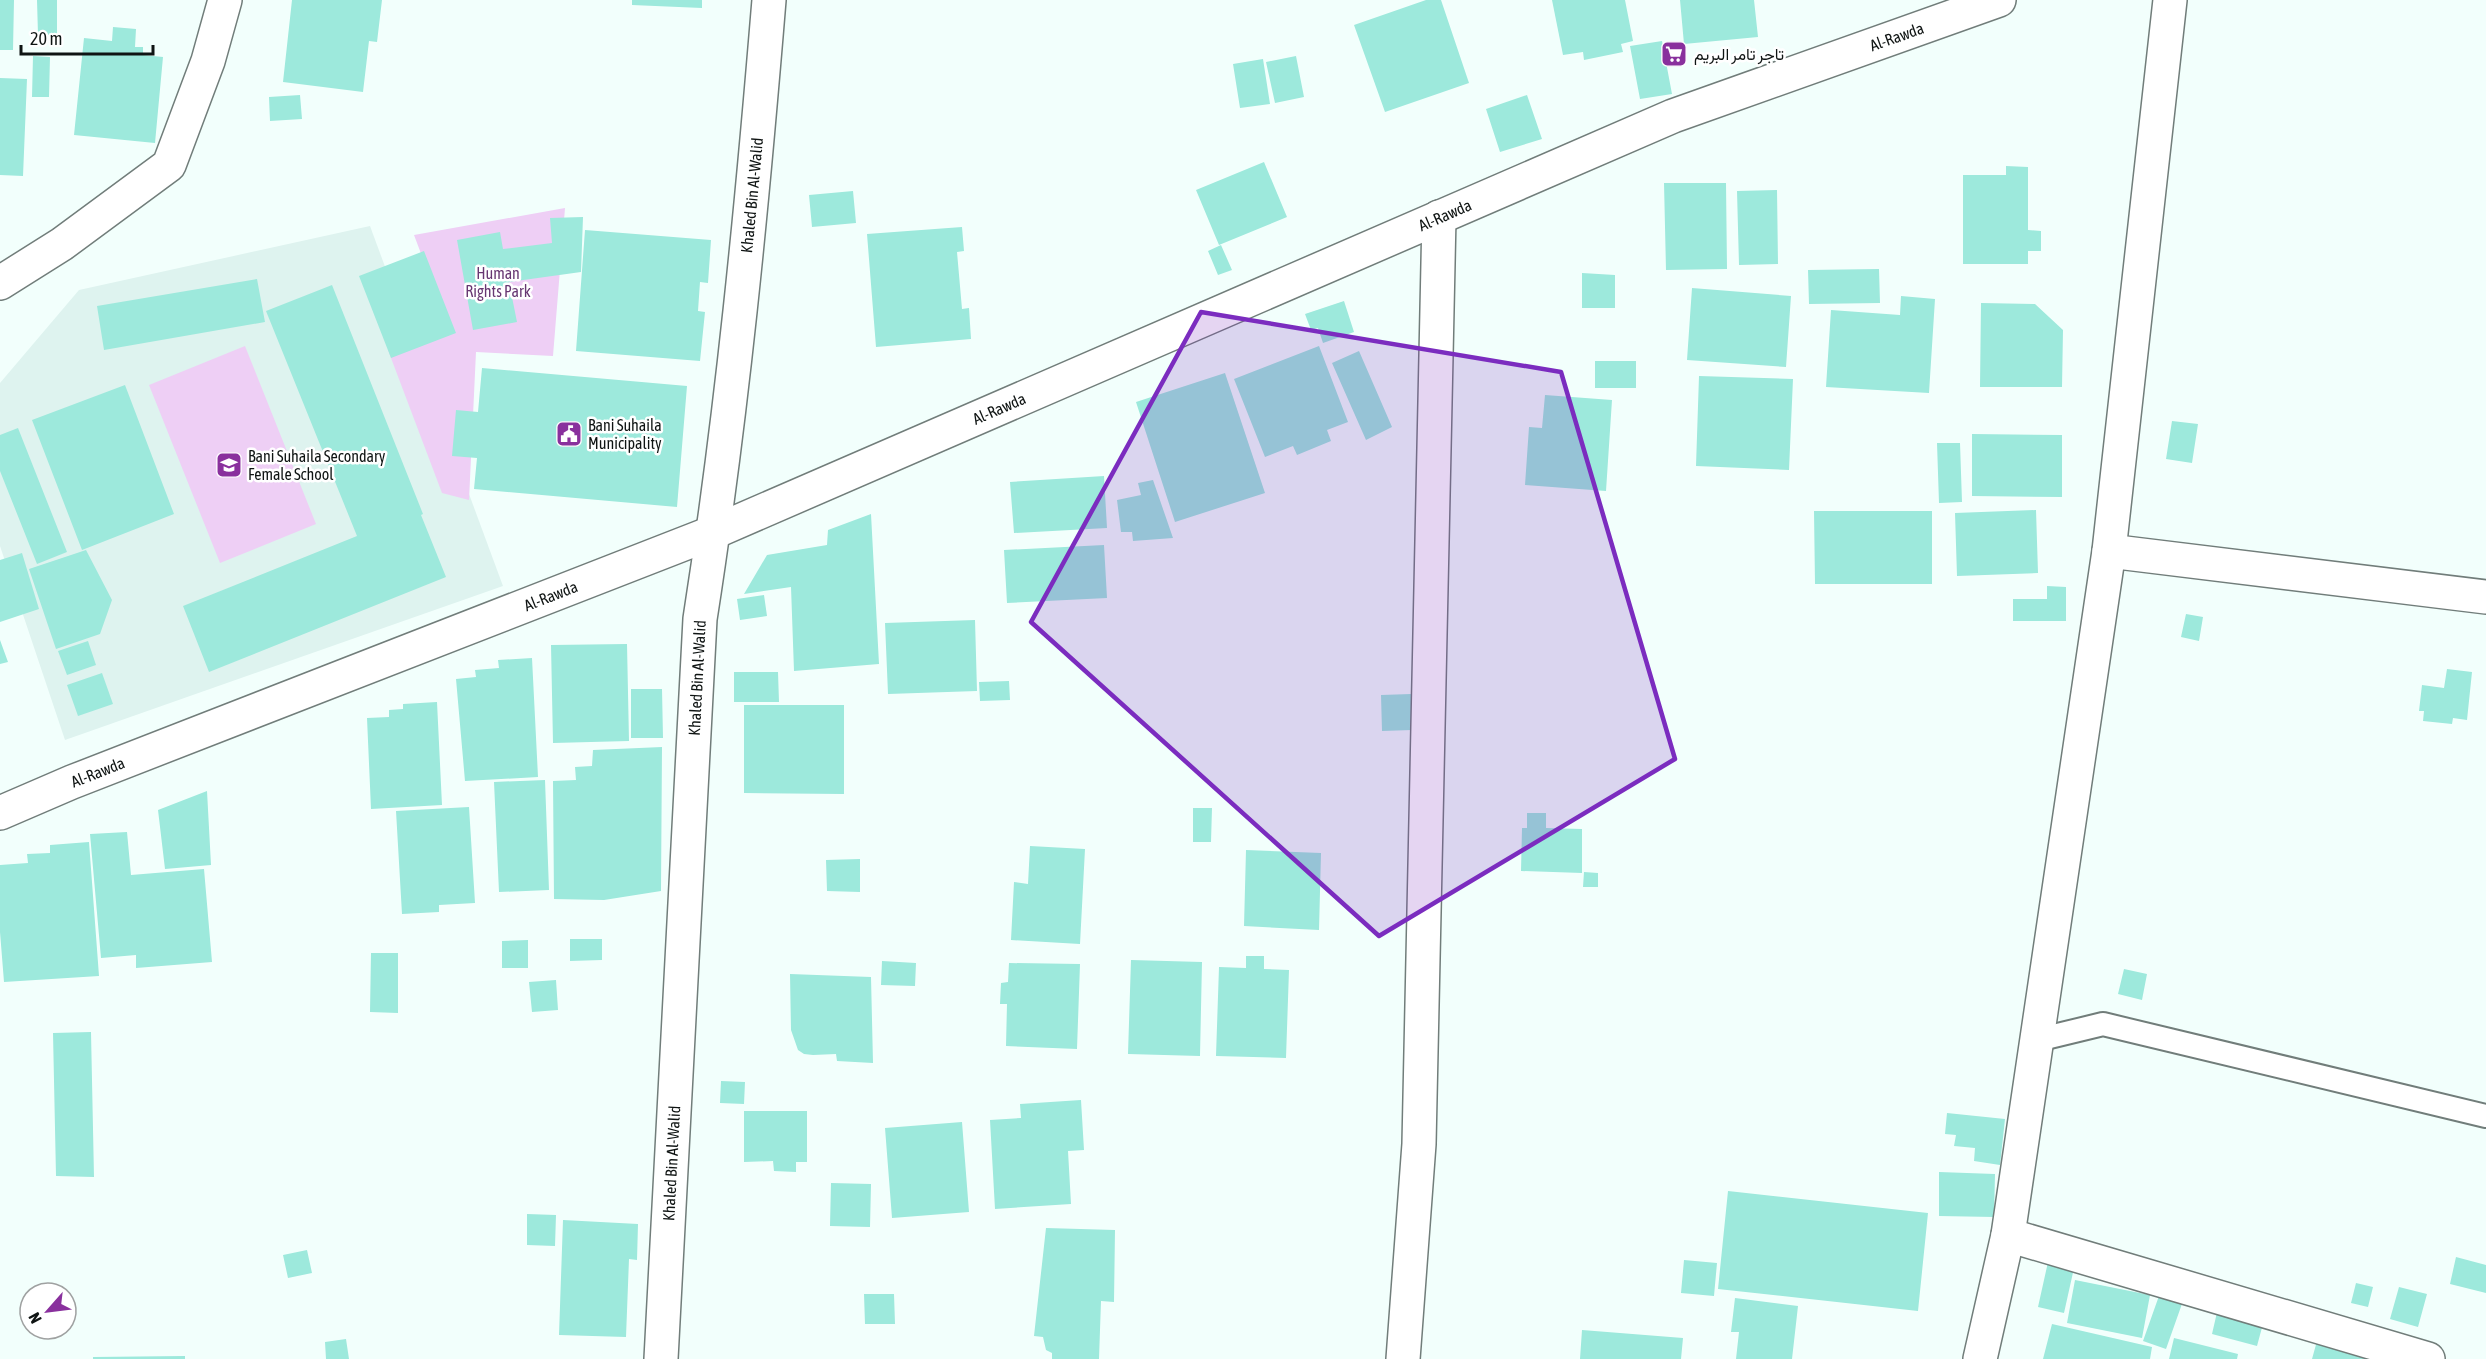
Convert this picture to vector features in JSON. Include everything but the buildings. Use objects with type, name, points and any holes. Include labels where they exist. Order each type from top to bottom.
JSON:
[{"type":"street","points":[[0,284],[62,244],[169,165],[208,61],[225,0]]},
{"type":"street","name":"Khaled Bin Al-Walid","points":[[661,1359],[700,620],[714,532],[755,168],[769,0]]},
{"type":"street","name":"Al-Rawda","points":[[0,813],[72,782],[714,532],[1673,116],[1999,0]]},
{"type":"street","points":[[1980,1359],[2008,1235],[2109,551],[2170,0]]},
{"type":"street","points":[[1403,1359],[1419,1144],[1439,217]]},
{"type":"street","points":[[2109,551],[2486,597]]},
{"type":"street","points":[[2008,1235],[2428,1359]]},
{"type":"lane","points":[[2037,1040],[2103,1024],[2486,1116]]},
{"type":"highlighted area","points":[[1201,312],[1561,372],[1675,759],[1379,936],[1031,622]]},
{"type":"shaded area","name":"Bani Suhaila Secondary Female School","points":[[370,226],[503,586],[65,740],[0,546],[0,383],[79,290]]},
{"type":"green space","name":"Human Rights Park","points":[[565,208],[553,356],[476,352],[469,500],[442,493],[388,350],[448,325],[414,235]]},
{"type":"green space","points":[[245,346],[316,524],[220,563],[149,385]]},
{"type":"place","name":"تاجر تامر البريم","points":[[1674,54]]},
{"type":"place","name":"Bani Suhaila Municipality","points":[[569,434]]},
{"type":"place","name":"Bani Suhaila Secondary Female School","points":[[229,465]]}]
